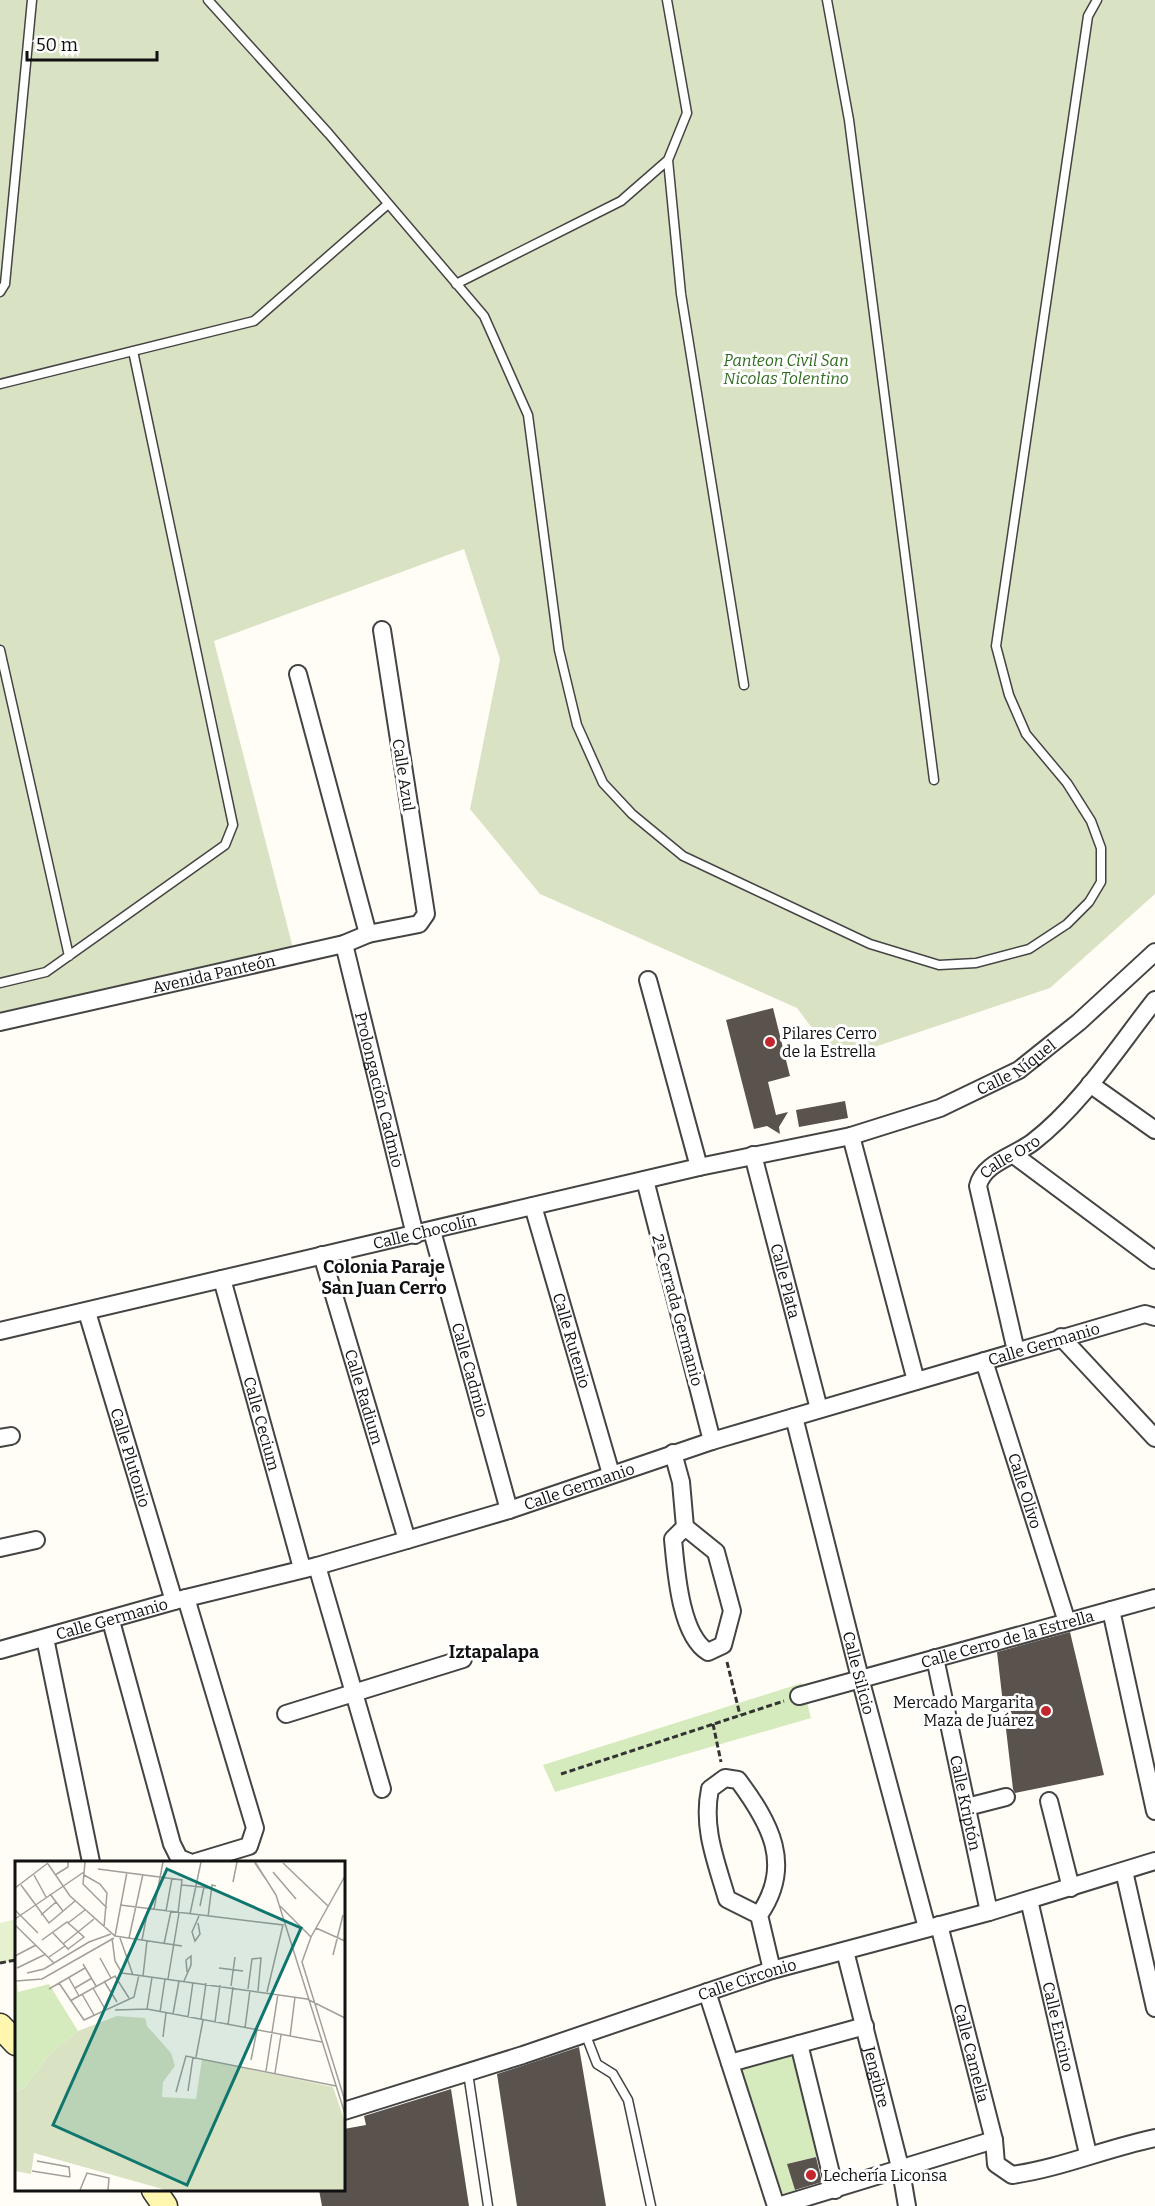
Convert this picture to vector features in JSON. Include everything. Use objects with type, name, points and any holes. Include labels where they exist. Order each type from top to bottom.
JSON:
[{"type":"main road","points":[[0,2026],[15,2042]]},
{"type":"main road","points":[[155,2191],[165,2206]]},
{"type":"street","name":"Calle Azul","points":[[382,630],[426,914],[424,920]]},
{"type":"street","points":[[298,674],[368,934]]},
{"type":"street","name":"Avenida Panteón","points":[[0,1022],[344,944],[368,934],[419,924],[424,920]]},
{"type":"street","name":"Prolongación Cadmio","points":[[344,944],[415,1234]]},
{"type":"street","name":"Calle Níquel","points":[[851,1136],[940,1108],[1019,1070],[1079,1022],[1155,952]]},
{"type":"street","points":[[648,980],[699,1167]]},
{"type":"street","name":"Calle Oro","points":[[1016,1351],[998,1281],[978,1186],[980,1176],[991,1166],[1034,1142],[1090,1084],[1155,1000]]},
{"type":"street","points":[[1090,1084],[1155,1130]]},
{"type":"street","points":[[851,1136],[916,1381]]},
{"type":"street","name":"Calle Chocolín","points":[[0,1331],[699,1167],[851,1136]]},
{"type":"street","name":"Calle Plata","points":[[753,1155],[819,1409]]},
{"type":"street","points":[[1014,1155],[1155,1260]]},
{"type":"street","name":"2ª Cerrada Germanio","points":[[645,1180],[712,1441]]},
{"type":"street","name":"Calle Rutenio","points":[[533,1206],[611,1474]]},
{"type":"street","name":"Calle Cadmio","points":[[432,1231],[509,1510]]},
{"type":"street","name":"Calle Radium","points":[[322,1255],[407,1540]]},
{"type":"street","name":"Calle Cecium","points":[[222,1279],[310,1567],[354,1693],[382,1789]]},
{"type":"street","name":"Calle Plutonio","points":[[87,1312],[255,1828],[249,1846],[202,1861]]},
{"type":"street","name":"Calle Germanio","points":[[0,1650],[111,1621],[180,1599],[407,1540],[509,1510],[673,1453],[819,1409],[1145,1314],[1155,1317]]},
{"type":"street","points":[[1061,1337],[1155,1438]]},
{"type":"street","name":"Calle Olivo","points":[[984,1361],[1067,1622]]},
{"type":"street","name":"Calle Silicio","points":[[794,1417],[860,1678],[933,1926]]},
{"type":"street","points":[[673,1453],[681,1482],[685,1527],[716,1552],[732,1611],[723,1645],[708,1653],[698,1646],[679,1591],[673,1539],[685,1527]]},
{"type":"street","points":[[0,1548],[36,1540]]},
{"type":"street","name":"Calle Cerro de la Estrella","points":[[799,1696],[1155,1598]]},
{"type":"street","points":[[1111,1610],[1155,1811]]},
{"type":"street","points":[[111,1621],[172,1844],[179,1858],[185,1861]]},
{"type":"street","points":[[45,1638],[91,1861]]},
{"type":"street","name":"Calle Kriptón","points":[[935,1658],[989,1912]]},
{"type":"street","points":[[286,1714],[463,1659]]},
{"type":"street","points":[[759,1915],[727,1899],[711,1845],[706,1811],[710,1789],[725,1778],[738,1780],[758,1807],[772,1835],[777,1867],[770,1899],[759,1915],[772,1970]]},
{"type":"street","points":[[968,1807],[1006,1797]]},
{"type":"street","points":[[1049,1802],[1071,1888]]},
{"type":"street","name":"Calle Circonio","points":[[345,2111],[468,2073],[772,1970],[989,1912],[1155,1861]]},
{"type":"street","points":[[1124,1871],[1155,2008]]},
{"type":"street","name":"Calle Encino","points":[[1029,1900],[1088,2154]]},
{"type":"street","name":"Calle Camelia","points":[[933,1926],[994,2140],[996,2164],[1012,2175],[1042,2171],[1088,2154]]},
{"type":"street","name":"Jengibre","points":[[845,1951],[901,2171],[907,2206]]},
{"type":"street","points":[[707,1992],[777,2206],[901,2171],[994,2140]]},
{"type":"street","points":[[730,2063],[865,2026]]},
{"type":"street","points":[[799,2043],[835,2190]]},
{"type":"street","points":[[1088,2154],[1155,2138]]},
{"type":"lane","points":[[0,292],[5,284],[32,0]]},
{"type":"lane","points":[[208,0],[329,134],[484,316],[528,415],[559,650],[576,724],[603,783],[632,814],[683,856],[870,944],[939,965],[976,963],[1029,949],[1067,924],[1089,902],[1101,882],[1101,848],[1090,821],[1067,783],[1026,734],[1009,694],[996,646],[1088,16],[1097,0]]},
{"type":"lane","points":[[667,0],[687,112],[668,160],[681,294],[744,686]]},
{"type":"lane","points":[[827,0],[849,120],[934,780]]},
{"type":"lane","points":[[456,284],[621,201],[668,160]]},
{"type":"lane","points":[[0,384],[254,321],[388,204]]},
{"type":"lane","points":[[0,983],[46,972],[225,845],[233,825],[133,351]]},
{"type":"lane","points":[[0,650],[69,956]]},
{"type":"lane","points":[[585,2033],[597,2064],[614,2074],[628,2100],[651,2206]]},
{"type":"lane","points":[[468,2073],[488,2206]]},
{"type":"path","points":[[723,1645],[740,1715]]},
{"type":"path","points":[[561,1774],[799,1696]]},
{"type":"path","points":[[713,1724],[725,1778]]},
{"type":"path","points":[[0,1963],[15,1960]]},
{"type":"green space","name":"Panteon Civil San Nicolas Tolentino","points":[[0,0],[1155,0],[1155,894],[1050,988],[836,1060],[797,1008],[540,894],[470,809],[500,659],[464,549],[214,641],[293,948],[0,1012]]},
{"type":"green space","points":[[802,1683],[811,1718],[555,1792],[543,1765]]},
{"type":"green space","points":[[15,1919],[15,1960],[0,1963],[0,1923]]},
{"type":"green space","points":[[799,2044],[826,2154],[788,2164],[798,2200],[778,2206],[730,2063]]},
{"type":"building","points":[[773,1008],[790,1076],[768,1082],[776,1115],[788,1112],[779,1127],[780,1134],[767,1126],[754,1129],[726,1020]]},
{"type":"building","points":[[845,1101],[848,1118],[799,1127],[796,1110]]},
{"type":"building","name":"Mercado Margarita Maza de Juárez","points":[[1070,1632],[1104,1775],[1015,1793],[997,1652]]},
{"type":"building","points":[[579,2047],[606,2206],[517,2206],[497,2074]]},
{"type":"building","points":[[451,2089],[469,2206],[322,2206],[319,2191],[345,2191],[345,2129],[366,2125],[364,2116]]},
{"type":"building","points":[[816,2157],[822,2182],[795,2190],[787,2164]]},
{"type":"place","name":"Pilares Cerro de la Estrella","points":[[770,1042]]},
{"type":"place","name":"Mercado Margarita Maza de Juárez","points":[[1046,1711]]},
{"type":"place","name":"Lechería Liconsa","points":[[811,2175]]},
{"type":"district","name":"Colonia Paraje San Juan Cerro","points":[[384,1277]]},
{"type":"district","name":"Iztapalapa","points":[[494,1652]]}]
